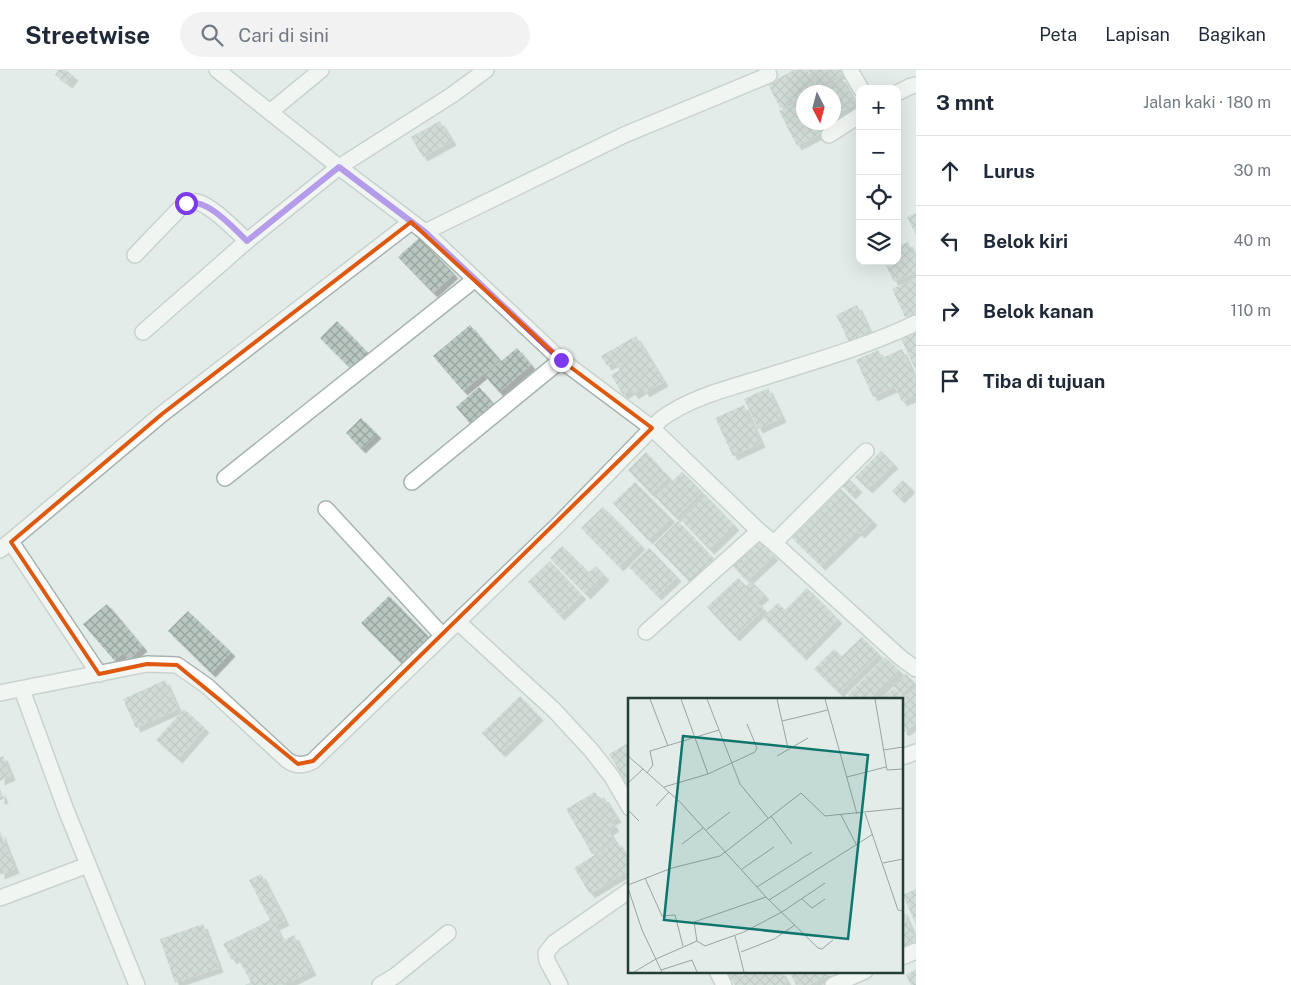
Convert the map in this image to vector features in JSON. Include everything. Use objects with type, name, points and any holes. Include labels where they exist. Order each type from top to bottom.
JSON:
[{"type":"street","points":[[217,70],[339,167],[425,232],[561,360],[652,428],[758,531],[774,543],[901,658],[916,669]]},
{"type":"street","points":[[270,112],[321,70]]},
{"type":"street","points":[[143,332],[247,241],[339,167],[452,95],[486,70]]},
{"type":"street","points":[[425,232],[624,135],[769,74],[768,70]]},
{"type":"street","points":[[850,70],[859,85]]},
{"type":"street","points":[[901,91],[916,85]]},
{"type":"street","points":[[829,135],[856,117]]},
{"type":"street","points":[[135,254],[186,203],[194,202],[210,208],[247,241]]},
{"type":"street","points":[[99,674],[6,546],[170,408],[411,222]]},
{"type":"street","points":[[225,478],[474,280]]},
{"type":"street","points":[[0,693],[147,664],[177,665],[206,686],[287,760],[292,763],[307,764],[313,761],[442,635],[458,622],[672,410],[720,391],[830,356],[916,323]]},
{"type":"street","points":[[412,482],[561,360]]},
{"type":"street","points":[[774,543],[866,451]]},
{"type":"street","points":[[326,509],[442,635]]},
{"type":"street","points":[[646,632],[758,531]]},
{"type":"street","points":[[458,622],[554,710],[591,750],[612,777],[628,805]]},
{"type":"street","points":[[22,690],[66,810],[137,985]]},
{"type":"street","points":[[904,756],[916,752]]},
{"type":"street","points":[[0,898],[88,865]]},
{"type":"street","points":[[560,985],[547,961],[546,953],[554,943],[628,891]]},
{"type":"street","points":[[380,985],[396,980],[448,933]]},
{"type":"street","points":[[904,956],[916,951]]},
{"type":"street","points":[[718,972],[724,985]]},
{"type":"street","points":[[833,985],[856,976]]},
{"type":"highlighted area","points":[[411,222],[561,360],[652,428],[313,761],[298,764],[177,665],[147,664],[99,674],[11,542],[162,414]]},
{"type":"building","points":[[59,70],[66,70],[74,76],[68,84],[55,75]]},
{"type":"building","points":[[794,70],[807,70],[814,85],[796,85],[796,100],[780,108],[768,84]]},
{"type":"building","points":[[808,70],[850,70],[821,85],[816,85]]},
{"type":"building","points":[[841,77],[856,104],[841,112],[841,85],[826,85]]},
{"type":"building","points":[[796,103],[796,130],[823,130],[824,132],[797,146],[779,111]]},
{"type":"building","points":[[440,121],[452,141],[423,157],[411,137]]},
{"type":"building","points":[[916,213],[916,235],[907,217]]},
{"type":"building","points":[[419,238],[454,274],[433,293],[398,257]]},
{"type":"building","points":[[908,242],[916,259],[916,272],[894,282],[886,265],[901,265],[901,245]]},
{"type":"building","points":[[916,278],[916,312],[905,317],[892,289]]},
{"type":"building","points":[[857,305],[870,332],[849,342],[836,315]]},
{"type":"building","points":[[337,321],[370,355],[353,371],[320,338]]},
{"type":"building","points":[[470,325],[500,360],[463,391],[433,356]]},
{"type":"building","points":[[916,329],[916,371],[900,336]]},
{"type":"building","points":[[636,336],[664,382],[645,393],[643,389],[634,395],[631,390],[623,395],[611,375],[620,370],[615,362],[607,366],[601,356]]},
{"type":"building","points":[[517,348],[531,365],[499,392],[484,375]]},
{"type":"building","points":[[902,349],[916,380],[916,396],[902,402],[895,387],[873,397],[856,360],[878,350],[882,358]]},
{"type":"building","points":[[479,387],[497,408],[474,428],[456,407]]},
{"type":"building","points":[[768,388],[782,418],[758,429],[744,399]]},
{"type":"building","points":[[744,405],[761,443],[733,456],[715,418]]},
{"type":"building","points":[[361,418],[377,434],[361,449],[346,433]]},
{"type":"building","points":[[881,451],[894,464],[868,489],[855,477]]},
{"type":"building","points":[[646,452],[669,477],[651,494],[628,470]]},
{"type":"building","points":[[682,472],[702,492],[676,518],[655,497]]},
{"type":"building","points":[[849,479],[858,488],[851,495],[842,486]]},
{"type":"building","points":[[903,480],[911,488],[900,499],[892,491]]},
{"type":"building","points":[[635,482],[671,518],[648,540],[613,503]]},
{"type":"building","points":[[841,489],[873,521],[860,534],[857,531],[821,566],[792,538]]},
{"type":"building","points":[[705,495],[735,526],[710,550],[680,519]]},
{"type":"building","points":[[603,507],[641,545],[619,567],[581,528]]},
{"type":"building","points":[[678,521],[714,559],[690,582],[654,545]]},
{"type":"building","points":[[759,539],[774,556],[747,581],[732,565]]},
{"type":"building","points":[[562,546],[589,572],[596,566],[605,576],[586,595],[550,558]]},
{"type":"building","points":[[649,548],[677,577],[657,596],[629,567]]},
{"type":"building","points":[[550,561],[582,595],[560,616],[528,582]]},
{"type":"building","points":[[738,578],[746,586],[751,581],[765,595],[757,602],[764,609],[735,637],[707,607]]},
{"type":"building","points":[[807,588],[838,619],[802,656],[763,617],[778,603],[785,610]]},
{"type":"building","points":[[389,596],[431,639],[403,665],[361,623]]},
{"type":"building","points":[[107,604],[143,647],[129,659],[124,653],[114,660],[83,624]]},
{"type":"building","points":[[188,611],[231,652],[211,673],[168,631]]},
{"type":"building","points":[[862,637],[879,654],[839,693],[814,669],[834,649],[842,656]]},
{"type":"building","points":[[885,657],[900,671],[873,698],[850,698],[848,695]]},
{"type":"building","points":[[906,674],[914,682],[901,695],[893,686]]},
{"type":"building","points":[[165,680],[178,709],[136,728],[123,699]]},
{"type":"building","points":[[916,687],[916,723],[905,732],[904,698]]},
{"type":"building","points":[[894,688],[903,698],[882,698]]},
{"type":"building","points":[[520,696],[539,716],[501,753],[482,733]]},
{"type":"building","points":[[184,709],[205,728],[178,759],[156,740]]},
{"type":"building","points":[[628,743],[628,786],[609,754]]},
{"type":"building","points":[[3,756],[11,776],[0,781],[0,757]]},
{"type":"building","points":[[0,789],[4,799],[0,800]]},
{"type":"building","points":[[595,792],[600,800],[604,797],[617,818],[611,821],[615,827],[609,831],[614,841],[592,854],[566,809]]},
{"type":"building","points":[[0,831],[15,869],[0,875]]},
{"type":"building","points":[[617,841],[628,858],[628,871],[590,894],[574,868]]},
{"type":"building","points":[[261,874],[285,921],[275,926],[283,941],[294,935],[312,971],[284,985],[245,985],[251,982],[237,957],[232,960],[223,944],[270,920],[249,880]]},
{"type":"building","points":[[916,889],[916,925],[904,897],[904,895]]},
{"type":"building","points":[[904,913],[916,940],[916,944],[904,949]]},
{"type":"building","points":[[203,924],[219,968],[175,983],[160,939]]},
{"type":"building","points":[[916,969],[916,985],[911,985],[906,975]]},
{"type":"building","points":[[727,972],[744,972],[731,980]]},
{"type":"building","points":[[749,972],[782,972],[788,983],[784,985],[735,985],[733,981]]},
{"type":"building","points":[[790,972],[835,972],[809,985],[796,985]]},
{"type":"route","points":[[186,203],[199,203],[210,208],[247,241],[339,167],[425,232],[561,360]]}]
